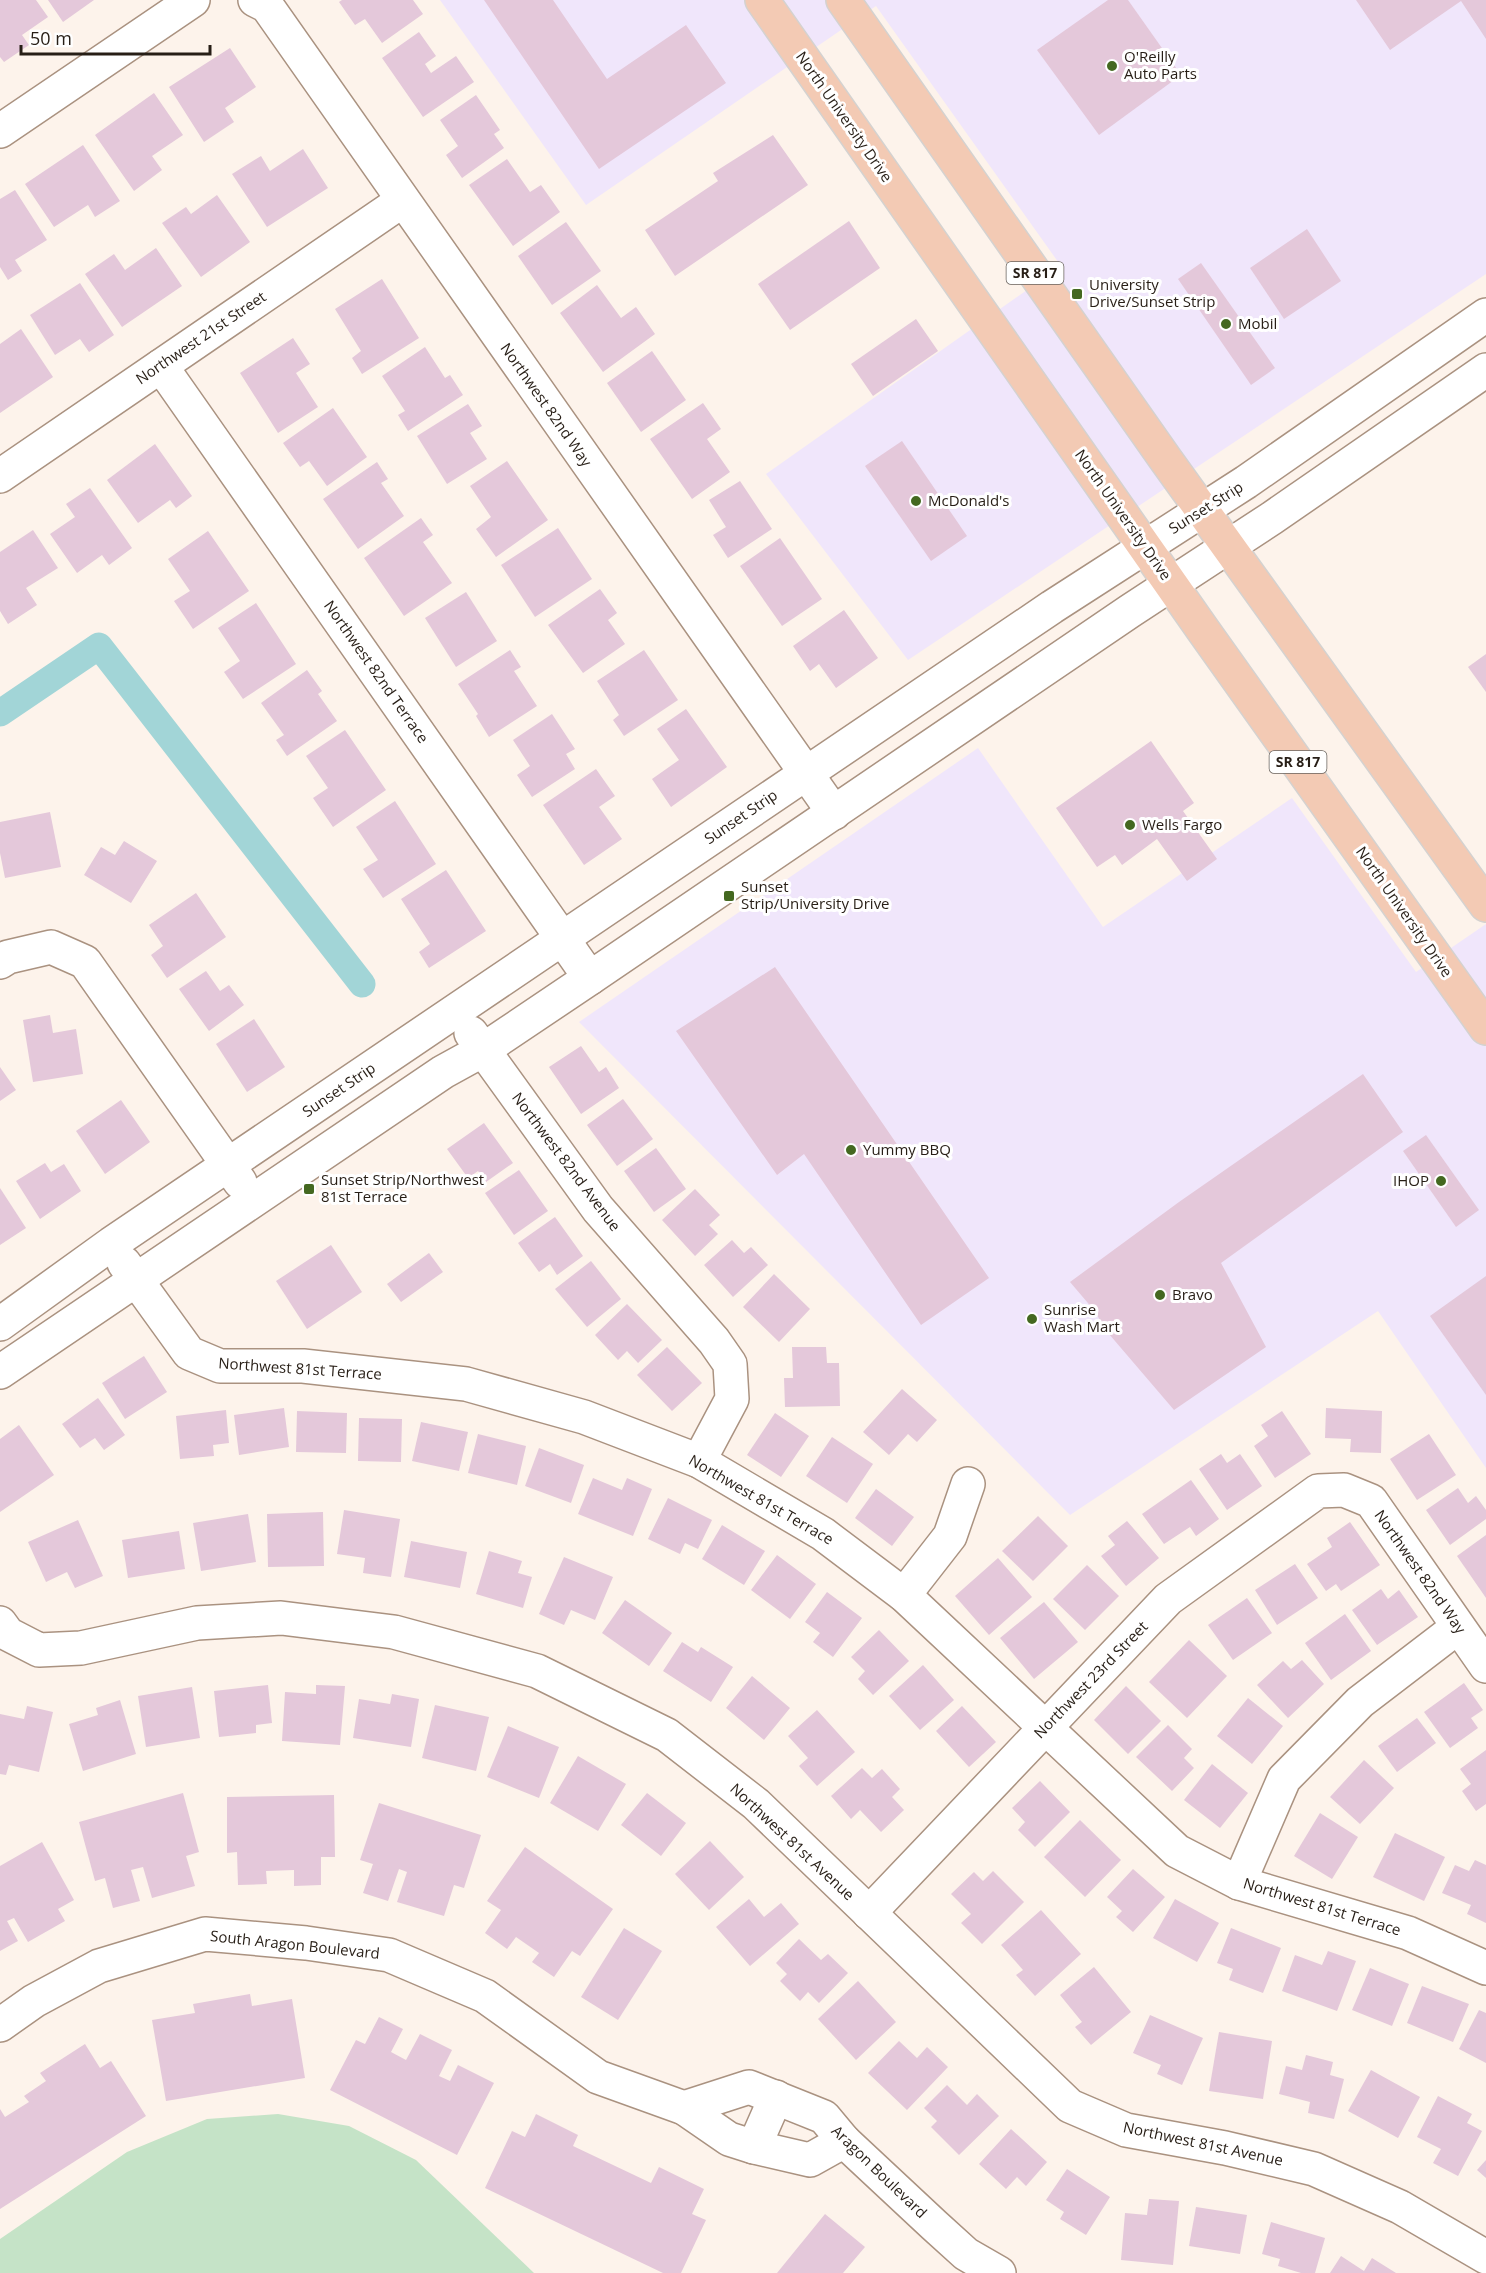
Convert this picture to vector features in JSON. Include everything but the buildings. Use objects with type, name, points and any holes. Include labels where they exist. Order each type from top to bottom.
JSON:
[{"type":"main road","name":"North University Drive","points":[[762,0],[1486,1028]]},
{"type":"main road","name":"SR 817","points":[[843,0],[1202,510],[1486,905]]},
{"type":"street","points":[[0,131],[193,0]]},
{"type":"street","name":"Northwest 82nd Way","points":[[255,0],[267,6],[834,813]]},
{"type":"street","name":"Northwest 21st Street","points":[[0,476],[402,201]]},
{"type":"street","name":"Sunset Strip","points":[[0,1324],[111,1244],[806,773],[1371,397],[1486,315]]},
{"type":"street","name":"Northwest 82nd Terrace","points":[[161,366],[590,978]]},
{"type":"street","points":[[0,1372],[443,1072],[483,1050],[590,978],[1486,370]]},
{"type":"street","points":[[0,962],[8,957],[51,947],[86,962],[253,1201]]},
{"type":"street","name":"Northwest 82nd Avenue","points":[[455,1011],[598,1209],[714,1341],[730,1364],[732,1399],[699,1461]]},
{"type":"street","name":"Northwest 81st Terrace","points":[[111,1244],[189,1353],[220,1366],[303,1366],[466,1384],[584,1417],[699,1461],[823,1534],[904,1595],[1177,1851],[1239,1883],[1408,1933],[1486,1968]]},
{"type":"street","points":[[904,1595],[950,1536],[968,1484]]},
{"type":"street","name":"Northwest 82nd Way","points":[[1344,1490],[1371,1501],[1486,1666]]},
{"type":"street","name":"Northwest 23rd Street","points":[[869,1914],[1168,1599],[1318,1491],[1344,1490]]},
{"type":"street","name":"Northwest 81st Avenue","points":[[0,1623],[8,1634],[39,1650],[81,1648],[196,1623],[281,1618],[394,1632],[537,1671],[667,1735],[756,1804],[1070,2106],[1126,2130],[1225,2148],[1314,2169],[1400,2207],[1486,2257]]},
{"type":"street","points":[[1239,1883],[1284,1779],[1360,1702],[1458,1627]]},
{"type":"street","name":"South Aragon Boulevard","points":[[0,2025],[34,2001],[99,1966],[205,1934],[306,1943],[388,1956],[485,1996],[598,2077],[684,2108],[729,2139],[810,2160],[844,2141]]},
{"type":"street","points":[[684,2108],[762,2092],[754,2147]]},
{"type":"street","name":"Aragon Boulevard","points":[[762,2092],[824,2117],[844,2141],[966,2254],[999,2273]]},
{"type":"shaded area","points":[[440,0],[1486,0],[1486,274],[908,660],[766,474],[1061,266],[876,6],[586,205]]},
{"type":"shaded area","points":[[978,748],[1103,927],[1292,798],[1416,972],[1486,924],[1486,1468],[1378,1311],[1070,1515],[579,1022]]},
{"type":"green space","points":[[278,2114],[349,2126],[416,2160],[534,2273],[0,2273],[0,2239],[127,2152],[207,2119]]},
{"type":"waterway","points":[[0,713],[99,646],[362,984]]},
{"type":"place","name":"O'Reilly Auto Parts","points":[[1112,66]]},
{"type":"place","name":"University Drive/Sunset Strip","points":[[1077,294]]},
{"type":"place","name":"Mobil","points":[[1226,324]]},
{"type":"place","name":"McDonald's","points":[[916,501]]},
{"type":"place","name":"Wells Fargo","points":[[1130,825]]},
{"type":"place","name":"Sunset Strip/University Drive","points":[[729,896]]},
{"type":"place","name":"Yummy BBQ","points":[[851,1150]]},
{"type":"place","name":"IHOP","points":[[1441,1181]]},
{"type":"place","name":"Sunset Strip/Northwest 81st Terrace","points":[[309,1189]]},
{"type":"place","name":"Bravo","points":[[1160,1295]]},
{"type":"place","name":"Sunrise Wash Mart","points":[[1032,1319]]}]
